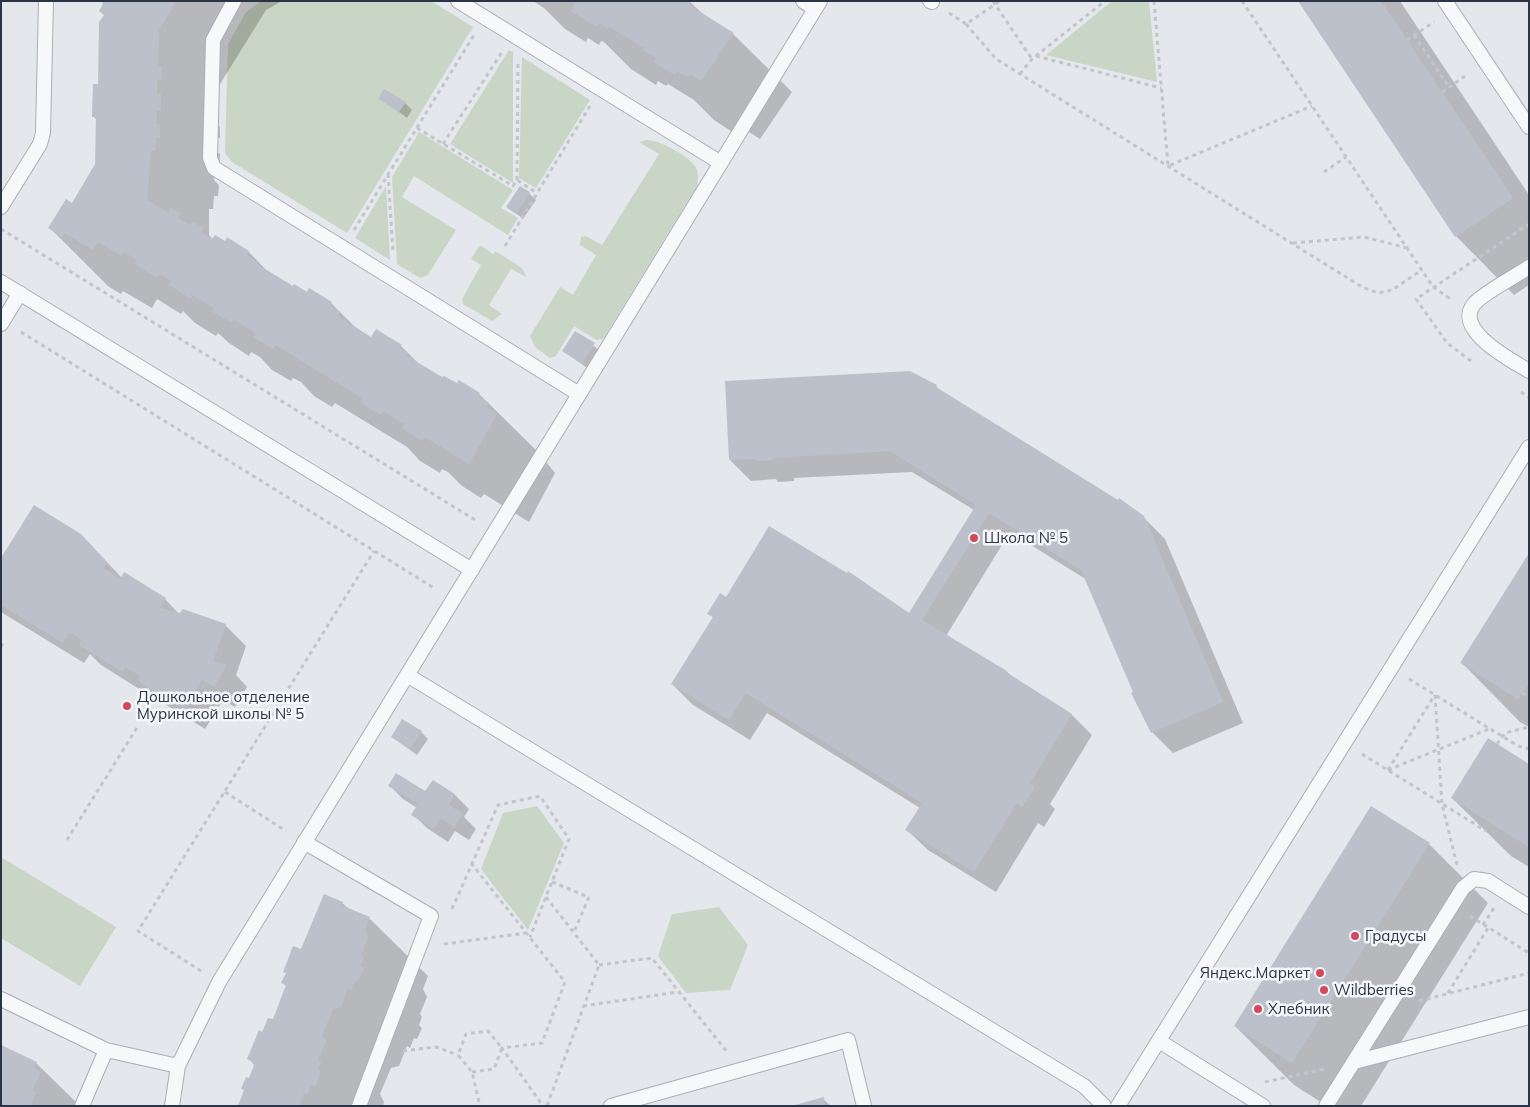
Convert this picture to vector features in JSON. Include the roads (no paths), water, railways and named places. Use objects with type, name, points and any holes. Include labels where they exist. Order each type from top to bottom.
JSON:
[{"type":"lane","points":[[1,207],[40,144],[43,133],[46,1]]},
{"type":"lane","points":[[234,1],[213,40],[211,163],[218,172],[579,394]]},
{"type":"lane","points":[[458,1],[720,163]]},
{"type":"lane","points":[[172,1106],[178,1066],[219,982],[818,5],[802,1]]},
{"type":"lane","points":[[1448,6],[1529,127]]},
{"type":"lane","points":[[1529,267],[1475,303],[1469,312],[1471,324],[1477,334],[1491,347],[1529,371]]},
{"type":"lane","points":[[1,282],[472,570]]},
{"type":"lane","points":[[2,322],[20,293]]},
{"type":"lane","points":[[1118,1106],[1529,447]]},
{"type":"lane","points":[[407,675],[1084,1086],[1104,1106]]},
{"type":"lane","points":[[304,842],[431,916],[358,1106]]},
{"type":"lane","points":[[1326,1106],[1463,888],[1474,879],[1488,882],[1529,907]]},
{"type":"lane","points":[[1,999],[106,1050],[178,1066]]},
{"type":"lane","points":[[1354,1062],[1529,1017]]},
{"type":"lane","points":[[610,1106],[848,1040],[864,1106]]},
{"type":"lane","points":[[1159,1041],[1263,1106]]},
{"type":"lane","points":[[82,1106],[106,1050]]},
{"type":"place","name":"Школа № 5","points":[[974,538]]},
{"type":"place","name":"Дошкольное отделение Муринской школы № 5","points":[[127,706]]},
{"type":"place","name":"Градусы","points":[[1355,936]]},
{"type":"place","name":"Яндекс.Маркет","points":[[1320,973]]},
{"type":"place","name":"Wildberries","points":[[1324,990]]},
{"type":"place","name":"Хлебник","points":[[1258,1009]]}]
